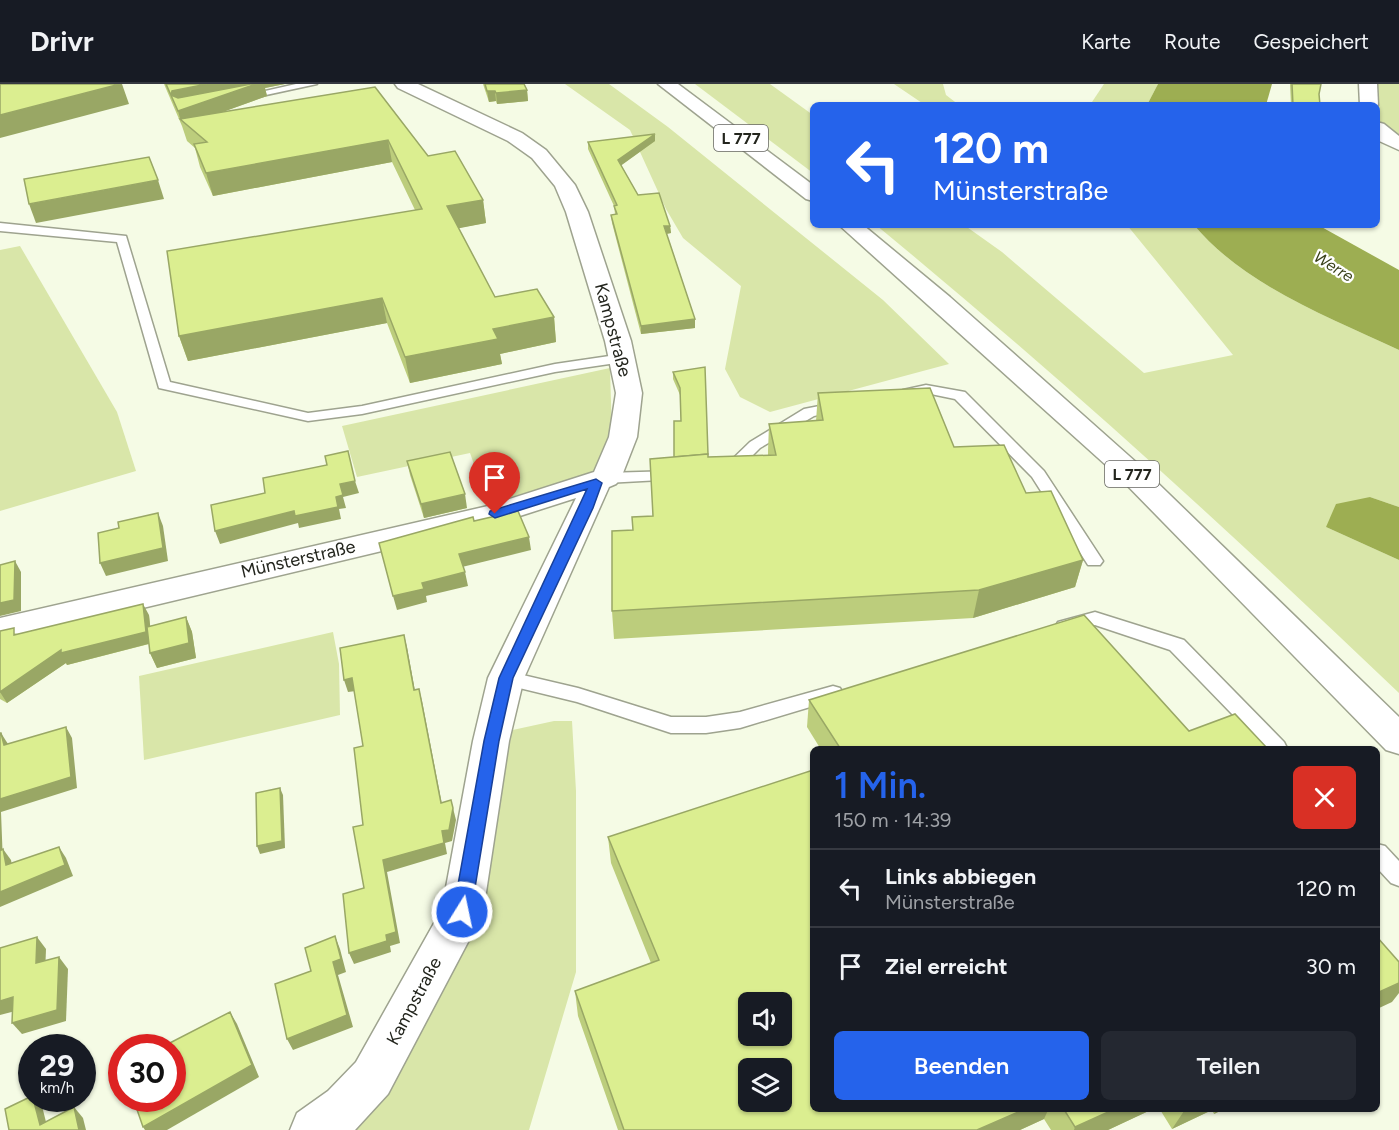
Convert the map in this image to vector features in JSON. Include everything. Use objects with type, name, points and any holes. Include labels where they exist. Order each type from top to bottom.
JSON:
[{"type":"main road","name":"Kampstraße","points":[[314,1130],[345,1108],[372,1078],[462,912],[491,741],[506,678],[623,437],[629,393],[623,358],[577,212],[565,185],[539,154],[515,137],[404,84]]},
{"type":"main road","name":"L 777","points":[[667,84],[810,193]]},
{"type":"main road","points":[[1368,84],[1369,102]]},
{"type":"main road","points":[[1380,131],[1399,144]]},
{"type":"main road","name":"L 777","points":[[854,228],[941,302],[1127,469],[1399,740]]},
{"type":"main road","name":"Münsterstraße","points":[[0,630],[495,514],[601,480]]},
{"type":"lane","points":[[236,98],[312,84]]},
{"type":"lane","points":[[0,226],[122,239],[164,385],[308,417],[362,410],[555,368],[623,358]]},
{"type":"lane","points":[[891,396],[926,390],[960,395],[1038,474],[1094,561]]},
{"type":"lane","points":[[712,476],[723,475],[755,445],[809,412],[856,403]]},
{"type":"lane","points":[[601,480],[688,476]]},
{"type":"lane","points":[[1049,631],[1095,618],[1177,645],[1275,746]]},
{"type":"lane","points":[[506,678],[578,694],[670,725],[706,725],[740,720],[855,687]]},
{"type":"lane","points":[[1380,856],[1399,876]]},
{"type":"shaded area","points":[[565,84],[609,84],[668,127],[883,300],[949,364],[770,412],[740,397],[725,369],[741,286],[683,238],[666,209],[630,130]]},
{"type":"shaded area","points":[[695,84],[770,84],[810,113],[810,171]]},
{"type":"shaded area","points":[[894,84],[943,84],[946,95],[955,102],[921,102]]},
{"type":"shaded area","points":[[1104,84],[1158,84],[1149,102],[1092,102]]},
{"type":"shaded area","points":[[1373,84],[1399,84],[1399,139],[1385,129],[1381,123],[1380,102],[1376,102]]},
{"type":"shaded area","points":[[880,228],[968,228],[1002,252],[1144,373],[1233,355],[1129,228],[1197,228],[1215,247],[1263,283],[1317,312],[1399,350],[1399,507],[1370,497],[1326,527],[1399,560],[1399,693],[1142,454],[944,281]]},
{"type":"shaded area","points":[[20,246],[117,412],[136,471],[0,511],[0,250]]},
{"type":"shaded area","points":[[610,368],[612,436],[597,471],[593,474],[488,504],[470,453],[357,477],[342,426]]},
{"type":"shaded area","points":[[333,632],[339,664],[340,715],[144,760],[139,676]]},
{"type":"shaded area","points":[[554,721],[572,721],[576,791],[576,972],[529,1130],[336,1130],[388,1078],[504,732]]},
{"type":"water","points":[[1158,84],[1272,84],[1267,102],[1149,102]]},
{"type":"water","name":"Werre","points":[[1197,228],[1323,228],[1399,270],[1399,350],[1289,298],[1238,266]]},
{"type":"water","points":[[1370,497],[1399,507],[1399,560],[1326,527],[1336,504]]},
{"type":"building","points":[[0,84],[120,84],[0,115]]},
{"type":"building","points":[[166,84],[207,84],[172,91],[171,95],[178,98],[256,84],[178,111]]},
{"type":"building","points":[[485,84],[524,84],[527,90],[496,93],[487,91]]},
{"type":"building","points":[[1292,84],[1321,84],[1320,102],[1293,102]]},
{"type":"building","points":[[375,87],[428,156],[455,151],[483,200],[447,206],[495,297],[537,289],[554,317],[493,329],[498,339],[405,357],[382,298],[179,336],[167,251],[422,209],[388,140],[206,173],[194,144],[207,142],[180,119]]},
{"type":"building","points":[[655,134],[618,160],[638,195],[659,193],[670,226],[664,226],[695,319],[641,326],[611,215],[617,214],[614,206],[617,205],[588,142]]},
{"type":"building","points":[[149,157],[158,180],[29,204],[24,179]]},
{"type":"building","points":[[705,367],[708,454],[674,457],[674,421],[681,421],[680,388],[673,372]]},
{"type":"building","points":[[930,388],[954,447],[1004,445],[1026,493],[1051,491],[1083,560],[979,590],[612,611],[612,531],[633,530],[632,517],[653,516],[650,459],[708,454],[708,457],[776,455],[769,424],[823,420],[818,393]]},
{"type":"building","points":[[348,451],[355,481],[340,484],[343,495],[336,497],[338,507],[295,516],[294,511],[215,531],[211,505],[265,493],[263,478],[327,465],[325,456]]},
{"type":"building","points":[[450,452],[465,494],[421,504],[407,461]]},
{"type":"building","points":[[518,511],[529,537],[459,554],[465,572],[422,583],[424,589],[393,596],[379,543],[473,517],[474,521]]},
{"type":"building","points":[[158,513],[163,548],[100,563],[98,533],[119,528],[118,522]]},
{"type":"building","points":[[15,561],[14,600],[0,603],[0,565]]},
{"type":"building","points":[[143,604],[146,632],[61,653],[61,650],[0,692],[0,631],[14,628],[14,635]]},
{"type":"building","points":[[1084,615],[1189,731],[1235,714],[1265,746],[839,746],[809,700]]},
{"type":"building","points":[[186,617],[189,643],[150,653],[147,627]]},
{"type":"building","points":[[404,635],[414,690],[419,689],[441,803],[451,800],[453,808],[449,830],[442,831],[444,843],[383,860],[396,932],[386,935],[387,941],[349,953],[343,894],[364,888],[353,827],[363,825],[354,748],[363,746],[352,678],[344,680],[340,648]]},
{"type":"building","points":[[66,727],[71,777],[0,799],[0,733],[4,745]]},
{"type":"building","points":[[810,771],[810,1112],[1018,1112],[977,1130],[624,1130],[575,991],[659,960],[608,837]]},
{"type":"building","points":[[280,788],[282,841],[257,846],[256,793]]},
{"type":"building","points":[[59,847],[65,865],[0,892],[0,851],[3,849],[6,865]]},
{"type":"building","points":[[335,936],[341,959],[333,962],[347,1015],[287,1039],[275,984],[311,971],[305,948]]},
{"type":"building","points":[[37,937],[36,963],[59,957],[57,1010],[12,1023],[13,997],[0,1001],[0,948]]},
{"type":"building","points":[[1380,940],[1399,962],[1399,983],[1380,992]]},
{"type":"building","points":[[230,1012],[252,1065],[186,1103],[186,1035]]},
{"type":"building","points":[[18,1103],[18,1112],[37,1112],[40,1125],[65,1112],[75,1112],[79,1130],[9,1130],[5,1109]]},
{"type":"building","points":[[138,1112],[169,1112],[143,1127]]},
{"type":"building","points":[[1066,1112],[1108,1112],[1075,1127]]},
{"type":"route","points":[[462,912],[491,741],[506,678],[587,508],[596,483],[495,514]]}]
